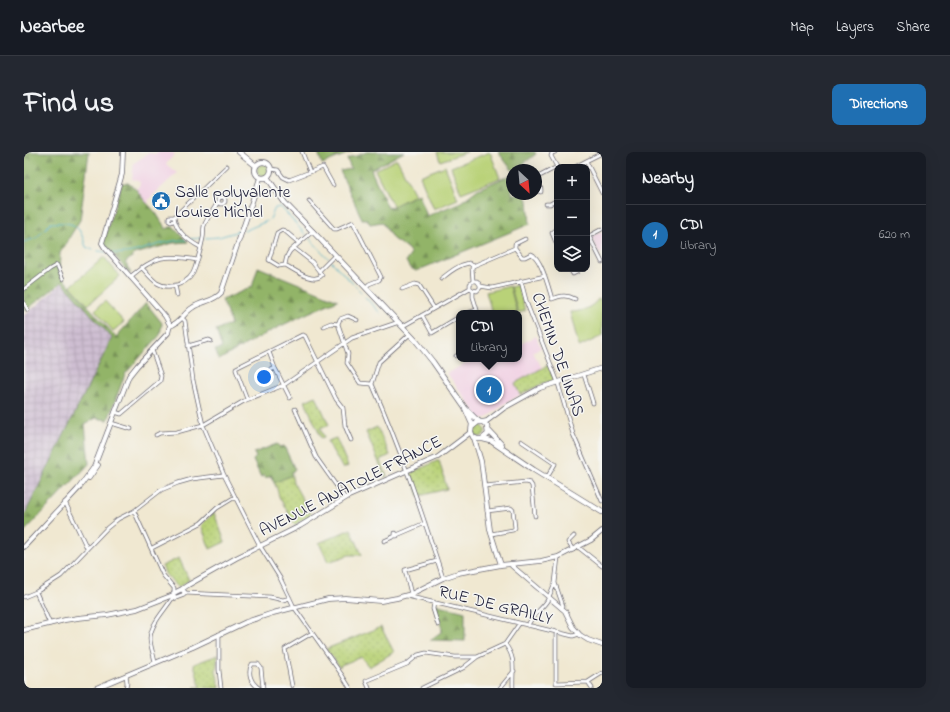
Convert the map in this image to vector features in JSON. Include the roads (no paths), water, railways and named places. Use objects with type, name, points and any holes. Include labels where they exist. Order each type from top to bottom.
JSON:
[{"type":"main road","points":[[239,152],[256,166]]},
{"type":"main road","points":[[264,162],[268,164],[271,169],[270,174],[267,177],[260,178],[256,174],[256,166],[259,163],[264,162]]},
{"type":"main road","points":[[267,177],[285,203],[312,232],[336,254],[364,285]]},
{"type":"main road","points":[[320,239],[403,326],[433,362],[465,408],[471,421],[472,433],[481,440],[491,441],[542,475],[602,511]]},
{"type":"main road","points":[[465,408],[476,419],[482,422],[503,446],[602,511]]},
{"type":"main road","points":[[472,433],[475,423],[482,422]]},
{"type":"main road","points":[[481,440],[487,436],[488,430]]},
{"type":"street","points":[[24,547],[78,489],[94,468],[129,376],[167,335],[170,326],[169,321],[165,316],[105,248],[102,240],[122,174],[123,152]]},
{"type":"street","points":[[302,152],[310,172]]},
{"type":"street","points":[[542,175],[557,167],[551,156],[552,153],[555,152]]},
{"type":"street","points":[[581,164],[602,153]]},
{"type":"street","points":[[586,161],[602,193]]},
{"type":"street","points":[[200,247],[184,236],[176,228],[174,219],[227,166]]},
{"type":"street","points":[[271,169],[278,170],[283,177],[289,180],[323,167],[333,185]]},
{"type":"street","points":[[170,326],[182,318],[191,308],[213,300],[221,293],[260,178]]},
{"type":"street","points":[[141,267],[157,283],[166,286],[184,282],[192,276],[204,237],[204,227],[218,200]]},
{"type":"street","points":[[309,201],[334,229],[352,222],[380,277],[379,280],[364,285]]},
{"type":"street","points":[[546,204],[554,202]]},
{"type":"street","points":[[590,236],[602,229]]},
{"type":"street","points":[[294,248],[320,270],[322,275],[320,277],[311,278],[304,276],[285,265],[279,266],[270,260],[277,233],[282,230],[286,231],[299,243]]},
{"type":"street","points":[[285,265],[287,256],[312,232]]},
{"type":"street","points":[[515,248],[516,243],[525,239]]},
{"type":"street","points":[[590,241],[602,262]]},
{"type":"street","points":[[473,266],[515,248]]},
{"type":"street","points":[[515,248],[522,257],[534,254],[545,276],[552,299],[569,295],[575,299]]},
{"type":"street","points":[[320,270],[335,255]]},
{"type":"street","points":[[130,277],[141,267],[164,257],[179,257],[197,260]]},
{"type":"street","points":[[441,279],[454,268],[467,263],[473,266]]},
{"type":"street","points":[[24,289],[57,265],[63,279]]},
{"type":"street","points":[[473,266],[473,281],[470,284],[476,310]]},
{"type":"street","points":[[473,281],[479,282],[480,286],[492,288],[545,276]]},
{"type":"street","name":"CHEMIN DE LINAS","points":[[521,281],[527,304],[558,383],[573,434],[602,501]]},
{"type":"street","points":[[402,289],[415,284],[419,285],[434,308]]},
{"type":"street","points":[[175,285],[178,295]]},
{"type":"street","points":[[403,326],[434,308],[472,289],[477,291],[480,286]]},
{"type":"street","points":[[24,303],[28,310]]},
{"type":"street","points":[[422,315],[432,333],[456,319]]},
{"type":"street","points":[[357,320],[348,316],[340,319],[338,324],[348,354],[347,364],[360,383],[372,384]]},
{"type":"street","points":[[182,318],[185,322],[193,380],[203,425],[224,475],[260,546],[294,607],[350,688]]},
{"type":"street","points":[[156,435],[160,433],[177,432],[203,425],[238,403],[284,385],[352,338],[399,322]]},
{"type":"street","points":[[324,326],[331,323],[338,324]]},
{"type":"street","points":[[410,334],[379,362],[372,384],[388,420],[407,471],[443,578]]},
{"type":"street","points":[[247,399],[236,368],[302,335],[305,336],[336,399],[342,408],[345,426],[351,440]]},
{"type":"street","points":[[188,346],[209,340],[211,341]]},
{"type":"street","points":[[115,412],[121,414],[160,381],[161,376],[152,350]]},
{"type":"street","points":[[269,352],[290,398]]},
{"type":"street","points":[[263,374],[275,368]]},
{"type":"street","points":[[482,422],[487,421],[504,408],[544,386],[584,375],[602,368]]},
{"type":"street","points":[[584,375],[593,403]]},
{"type":"street","points":[[488,430],[492,419],[505,410],[558,383]]},
{"type":"street","points":[[295,409],[315,456],[346,498]]},
{"type":"street","points":[[111,423],[131,429]]},
{"type":"street","points":[[472,433],[481,461],[491,534],[501,565]]},
{"type":"street","name":"AVENUE ANATOLE FRANCE","points":[[24,630],[78,618],[108,615],[137,609],[173,595],[178,597],[183,595],[183,591],[188,584],[300,526],[346,498],[438,457],[472,433]]},
{"type":"street","points":[[477,445],[481,440]]},
{"type":"street","points":[[520,441],[555,464],[548,476],[542,475]]},
{"type":"street","points":[[24,597],[36,592],[62,576],[107,528],[134,511],[161,490],[192,479],[224,475]]},
{"type":"street","points":[[484,486],[526,482],[530,483],[532,486],[535,516]]},
{"type":"street","points":[[152,548],[201,523],[217,508],[235,497]]},
{"type":"street","points":[[65,502],[88,548]]},
{"type":"street","points":[[487,511],[511,508],[513,510],[514,530],[491,534]]},
{"type":"street","points":[[134,511],[163,575],[174,588],[173,595],[152,631],[150,639],[155,663]]},
{"type":"street","points":[[384,541],[425,523]]},
{"type":"street","points":[[96,688],[246,622],[273,613],[328,599],[345,598],[381,600],[406,596],[443,578],[467,571],[501,565],[541,561],[558,557],[573,550],[602,531]]},
{"type":"street","points":[[573,550],[568,542],[574,536]]},
{"type":"street","points":[[578,547],[602,566]]},
{"type":"street","points":[[528,626],[529,622],[541,610],[555,584],[558,557]]},
{"type":"street","points":[[411,594],[405,570],[437,561]]},
{"type":"street","points":[[512,564],[512,566],[561,608],[579,634],[588,640],[602,645]]},
{"type":"street","points":[[555,584],[563,606],[561,608]]},
{"type":"street","points":[[183,591],[270,597],[283,600],[290,598]]},
{"type":"street","points":[[36,592],[50,624]]},
{"type":"street","name":"RUE DE GRAILLY","points":[[406,596],[572,636],[579,634]]},
{"type":"street","points":[[434,602],[433,609],[438,625]]},
{"type":"street","points":[[422,688],[463,668],[477,657],[505,644],[519,624]]},
{"type":"street","points":[[556,632],[556,688]]},
{"type":"street","points":[[292,686],[285,649],[312,633]]},
{"type":"street","points":[[220,634],[219,670],[221,688]]},
{"type":"street","points":[[505,644],[512,653],[514,662],[513,688]]},
{"type":"street","points":[[369,688],[366,681],[407,664],[418,655],[426,653],[455,657],[477,657]]},
{"type":"street","points":[[259,688],[251,679],[249,670],[252,664],[258,664],[261,668],[263,688]]},
{"type":"street","points":[[500,688],[514,671]]},
{"type":"street","points":[[556,683],[588,682],[602,673]]},
{"type":"street","points":[[126,675],[126,688]]},
{"type":"street","points":[[588,682],[592,688]]},
{"type":"street","points":[[566,683],[566,688]]},
{"type":"waterway","points":[[270,219],[275,208],[281,207],[306,235]]},
{"type":"waterway","points":[[244,231],[267,221]]},
{"type":"waterway","points":[[24,242],[36,238],[51,223],[66,223],[75,226],[81,233],[86,247],[93,250]]},
{"type":"waterway","points":[[205,238],[219,237],[239,231]]},
{"type":"waterway","points":[[190,239],[202,238]]},
{"type":"waterway","points":[[309,238],[329,259]]},
{"type":"waterway","points":[[113,253],[128,253],[166,242],[186,240]]},
{"type":"waterway","points":[[98,251],[106,252]]},
{"type":"waterway","points":[[331,261],[361,292]]},
{"type":"waterway","points":[[365,297],[380,313]]},
{"type":"place","name":"Salle polyvalente Louise Michel","points":[[161,201]]},
{"type":"place","name":"CDI","points":[[489,390]]}]
